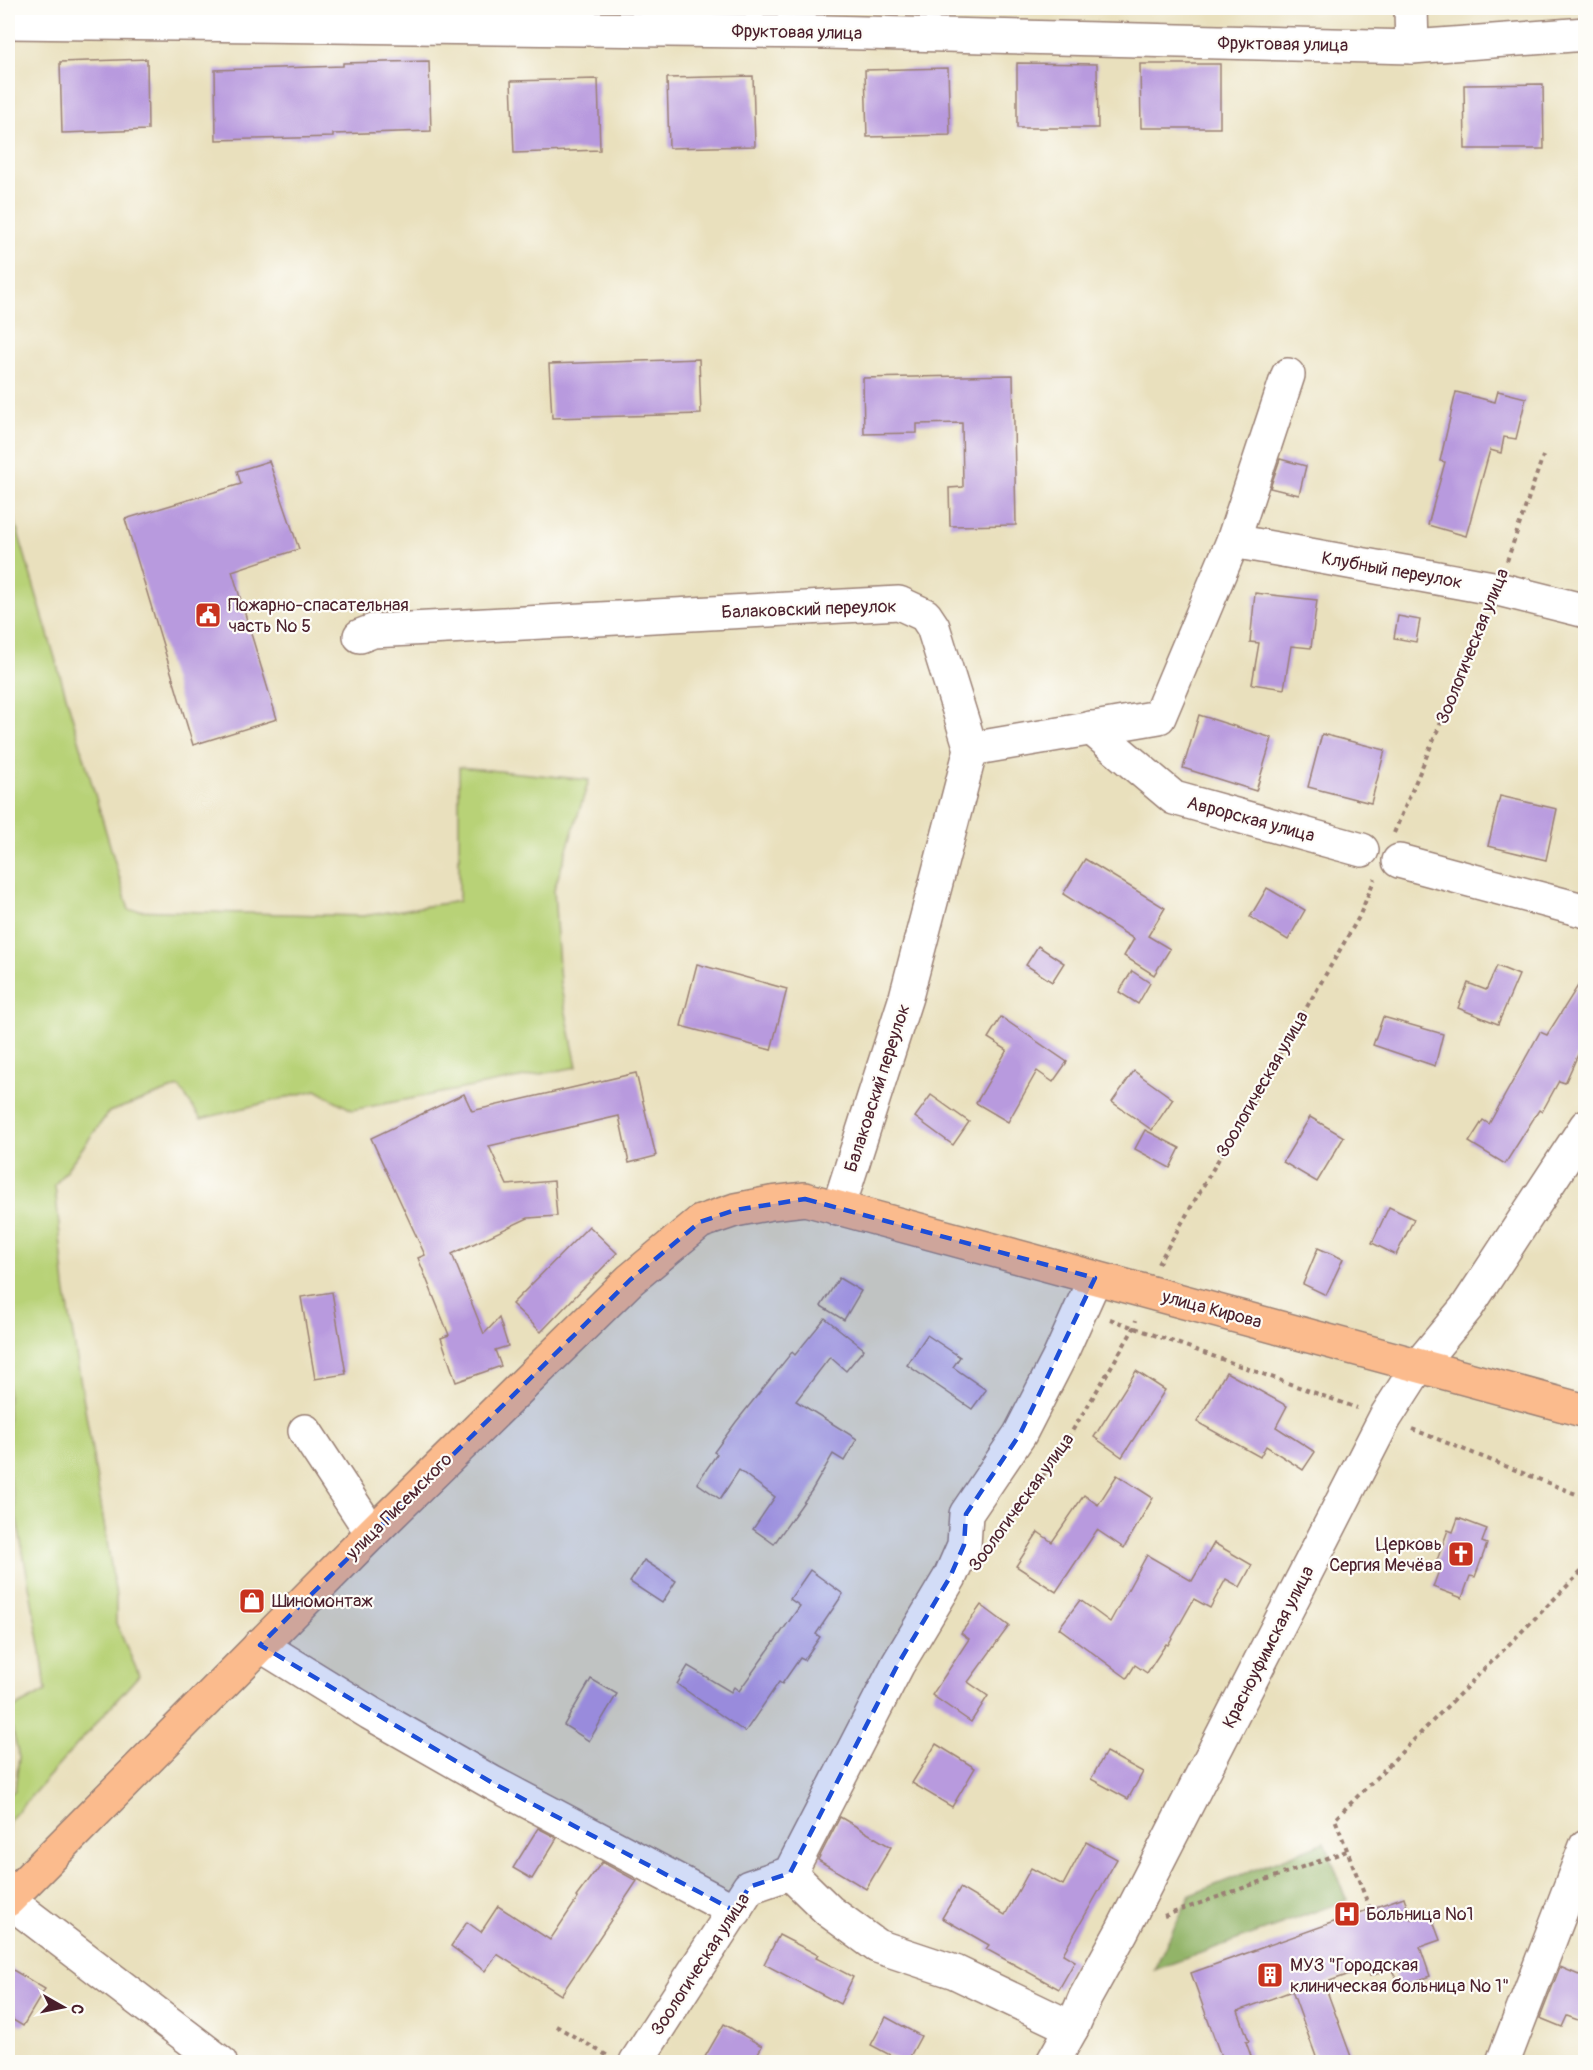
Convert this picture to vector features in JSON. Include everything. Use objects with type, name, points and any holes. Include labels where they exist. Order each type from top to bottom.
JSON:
[{"type":"main road","name":"улица Писемского","points":[[8,1900],[372,1533],[630,1280],[700,1222],[735,1210],[805,1199],[838,1209]]},
{"type":"main road","name":"улица Кирова","points":[[838,1209],[1586,1411]]},
{"type":"street","points":[[1411,8],[1412,47]]},
{"type":"street","name":"Фруктовая улица","points":[[8,22],[820,20],[1412,47],[1586,34]]},
{"type":"street","points":[[971,749],[1159,717],[1233,541],[1288,375]]},
{"type":"street","name":"Клубный переулок","points":[[1233,541],[1498,589],[1586,611]]},
{"type":"street","name":"Балаковский переулок","points":[[360,636],[373,631],[898,603],[925,615],[933,627],[971,749],[906,997],[838,1209]]},
{"type":"street","name":"Аврорская улица","points":[[1091,728],[1174,798],[1586,911]]},
{"type":"street","name":"Красноуфимская улица","points":[[1053,2062],[1385,1418],[1419,1365],[1467,1307],[1586,1126]]},
{"type":"street","name":"Зоологическая улица","points":[[623,2060],[735,1911],[749,1887],[790,1874],[898,1664],[950,1577],[964,1545],[966,1514],[1020,1434],[1059,1358],[1095,1278]]},
{"type":"street","points":[[305,1431],[372,1533]]},
{"type":"street","points":[[260,1646],[370,1713],[491,1782],[735,1911]]},
{"type":"street","points":[[1503,2062],[1586,1846]]},
{"type":"street","points":[[790,1874],[829,1911],[877,1946],[956,1972],[1072,2028]]},
{"type":"street","points":[[8,1900],[220,2062]]},
{"type":"path","name":"Зоологическая улица","points":[[990,1547],[1012,1520],[1076,1426],[1134,1328],[1143,1291],[1359,917],[1382,856],[1498,589],[1543,456]]},
{"type":"path","points":[[1082,1309],[1385,1418],[1586,1498]]},
{"type":"path","points":[[1370,1909],[1335,1819],[1586,1567]]},
{"type":"path","points":[[1122,1931],[1347,1851]]},
{"type":"path","points":[[556,2026],[623,2060]]},
{"type":"highlighted area","points":[[805,1199],[1095,1278],[1020,1434],[966,1514],[964,1545],[950,1577],[898,1664],[790,1873],[749,1887],[735,1911],[491,1782],[260,1645],[630,1280],[700,1222],[735,1210]]},
{"type":"green space","points":[[8,498],[129,910],[363,916],[459,901],[459,767],[589,780],[554,890],[560,983],[577,1067],[352,1110],[316,1090],[201,1119],[179,1087],[109,1112],[55,1185],[65,1287],[116,1596],[116,1623],[139,1675],[9,1821],[8,1831],[8,1795],[15,1790],[19,1757],[8,1711],[46,1691],[41,1651],[8,1470]]},
{"type":"green space","points":[[1325,1842],[1347,1900],[1154,1970],[1190,1895]]},
{"type":"building","points":[[147,59],[148,130],[62,133],[60,62]]},
{"type":"building","points":[[429,61],[431,131],[333,134],[333,137],[216,140],[215,70]]},
{"type":"building","points":[[1017,63],[1097,64],[1098,128],[1017,128]]},
{"type":"building","points":[[1140,64],[1220,64],[1220,128],[1141,128]]},
{"type":"building","points":[[948,68],[950,135],[867,137],[865,70]]},
{"type":"building","points":[[753,76],[755,146],[669,148],[667,78]]},
{"type":"building","points":[[598,79],[600,150],[514,153],[511,81]]},
{"type":"building","points":[[1543,84],[1544,149],[1465,149],[1464,85]]},
{"type":"building","points":[[699,359],[701,414],[552,418],[549,364]]},
{"type":"building","points":[[1013,375],[1016,525],[950,526],[949,488],[963,487],[962,423],[917,424],[917,433],[864,434],[863,378]]},
{"type":"building","points":[[1498,391],[1526,398],[1516,439],[1504,437],[1501,453],[1490,450],[1466,536],[1428,525],[1445,462],[1440,461],[1456,392],[1495,402]]},
{"type":"building","points":[[1280,459],[1306,466],[1299,495],[1270,488]]},
{"type":"building","points":[[269,461],[299,549],[232,571],[277,719],[193,745],[125,519],[241,484],[237,471]]},
{"type":"building","points":[[1255,593],[1317,600],[1311,648],[1291,646],[1284,689],[1252,684],[1259,643],[1250,642]]},
{"type":"building","points":[[1398,616],[1420,620],[1416,642],[1394,638]]},
{"type":"building","points":[[1199,715],[1272,738],[1256,791],[1183,768]]},
{"type":"building","points":[[1322,734],[1385,750],[1371,803],[1308,787]]},
{"type":"building","points":[[1500,796],[1557,809],[1546,860],[1488,846]]},
{"type":"building","points":[[1085,859],[1165,908],[1148,936],[1170,949],[1154,975],[1124,956],[1134,939],[1063,894]]},
{"type":"building","points":[[1267,888],[1305,910],[1288,940],[1250,917]]},
{"type":"building","points":[[1038,946],[1064,963],[1052,982],[1026,965]]},
{"type":"building","points":[[697,964],[787,989],[771,1050],[681,1026]]},
{"type":"building","points":[[1497,966],[1519,975],[1498,1024],[1458,1008],[1468,983],[1486,990]]},
{"type":"building","points":[[1132,971],[1150,983],[1138,1004],[1119,992]]},
{"type":"building","points":[[1586,973],[1586,1037],[1565,1083],[1559,1081],[1542,1112],[1539,1110],[1505,1164],[1469,1142],[1483,1120],[1489,1124],[1540,1032],[1547,1035]]},
{"type":"building","points":[[1001,1017],[1067,1062],[1053,1082],[1037,1071],[1008,1122],[976,1103],[1007,1050],[988,1038]]},
{"type":"building","points":[[1383,1017],[1443,1034],[1435,1066],[1373,1045]]},
{"type":"building","points":[[1134,1071],[1173,1099],[1152,1130],[1112,1102]]},
{"type":"building","points":[[636,1073],[656,1156],[629,1163],[619,1116],[489,1146],[507,1185],[554,1181],[557,1216],[528,1218],[452,1254],[484,1334],[499,1318],[508,1346],[495,1350],[501,1366],[456,1382],[441,1338],[449,1335],[418,1258],[425,1255],[371,1138],[464,1094],[472,1111]]},
{"type":"building","points":[[931,1095],[969,1122],[953,1145],[915,1117]]},
{"type":"building","points":[[1310,1117],[1344,1137],[1317,1182],[1283,1162]]},
{"type":"building","points":[[1145,1130],[1180,1148],[1170,1168],[1135,1149]]},
{"type":"building","points":[[1389,1207],[1414,1219],[1396,1255],[1372,1243]]},
{"type":"building","points":[[589,1226],[617,1253],[541,1332],[512,1304]]},
{"type":"building","points":[[1318,1248],[1343,1259],[1326,1295],[1303,1284]]},
{"type":"building","points":[[839,1278],[861,1291],[844,1320],[821,1306]]},
{"type":"building","points":[[332,1292],[346,1374],[315,1379],[301,1297]]},
{"type":"building","points":[[825,1318],[864,1349],[846,1371],[830,1357],[796,1401],[857,1439],[844,1461],[833,1454],[812,1490],[774,1544],[753,1529],[775,1497],[739,1470],[720,1499],[697,1483],[717,1454],[714,1452],[736,1422],[792,1352],[795,1355]]},
{"type":"building","points":[[927,1335],[960,1357],[953,1367],[986,1390],[972,1409],[907,1365]]},
{"type":"building","points":[[1136,1371],[1165,1390],[1122,1457],[1094,1437]]},
{"type":"building","points":[[1226,1372],[1287,1406],[1276,1427],[1315,1452],[1303,1470],[1266,1446],[1260,1457],[1197,1422]]},
{"type":"building","points":[[1117,1475],[1153,1498],[1124,1548],[1097,1530],[1056,1592],[1016,1566],[1038,1532],[1052,1542],[1084,1495],[1098,1505]]},
{"type":"building","name":"Церковь Сергия Мечёва","points":[[1458,1518],[1487,1529],[1482,1542],[1487,1544],[1475,1577],[1470,1576],[1462,1598],[1433,1587],[1441,1565],[1436,1563],[1448,1530],[1453,1532]]},
{"type":"building","points":[[1214,1543],[1252,1565],[1240,1587],[1226,1579],[1210,1608],[1194,1599],[1168,1645],[1166,1644],[1147,1673],[1135,1665],[1127,1678],[1059,1628],[1080,1600],[1110,1622],[1147,1555],[1192,1581]]},
{"type":"building","points":[[644,1560],[676,1581],[662,1603],[630,1582]]},
{"type":"building","points":[[810,1570],[843,1594],[816,1634],[820,1637],[804,1660],[800,1658],[782,1684],[779,1682],[745,1732],[677,1684],[688,1666],[731,1692],[734,1687],[739,1691],[800,1606],[790,1599]]},
{"type":"building","points":[[981,1605],[1009,1626],[968,1682],[988,1696],[971,1722],[932,1695],[969,1639],[961,1633]]},
{"type":"building","points":[[591,1679],[617,1694],[589,1741],[564,1725]]},
{"type":"building","points":[[936,1744],[975,1768],[952,1807],[912,1783]]},
{"type":"building","points":[[1106,1752],[1143,1772],[1128,1799],[1091,1779]]},
{"type":"building","points":[[840,1817],[891,1847],[866,1889],[818,1860]]},
{"type":"building","points":[[538,1828],[557,1838],[532,1879],[513,1868]]},
{"type":"building","points":[[1086,1842],[1117,1859],[1063,1954],[1075,1961],[1059,1989],[986,1949],[989,1945],[942,1918],[960,1888],[1005,1915],[1031,1868],[1063,1885]]},
{"type":"building","points":[[602,1862],[637,1881],[561,1995],[497,1954],[485,1971],[451,1946],[467,1922],[481,1932],[498,1906],[550,1940],[578,1898],[576,1897]]},
{"type":"building","name":"МУЗ \"Городская клиническая больница № 1\"","points":[[1404,1897],[1411,1919],[1430,1913],[1440,1940],[1420,1947],[1430,1976],[1399,1987],[1392,1969],[1370,1976],[1367,1968],[1324,1983],[1353,2062],[1318,2062],[1292,1991],[1238,2011],[1249,2041],[1246,2042],[1253,2062],[1223,2062],[1191,1973]]},
{"type":"building","points":[[779,1935],[818,1955],[816,1958],[853,1977],[840,2004],[764,1964]]},
{"type":"building","points":[[8,1967],[45,1989],[23,2026],[8,2017]]},
{"type":"building","points":[[1560,1967],[1586,1978],[1586,2023],[1567,2016],[1562,2027],[1540,2018]]},
{"type":"building","points":[[886,2017],[921,2036],[907,2062],[871,2045]]},
{"type":"building","points":[[724,2024],[762,2046],[753,2062],[702,2062]]},
{"type":"place","name":"Пожарно-спасательная часть № 5","points":[[208,615]]},
{"type":"place","name":"Церковь Сергия Мечёва","points":[[1461,1554]]},
{"type":"place","name":"Шиномонтаж","points":[[252,1601]]},
{"type":"place","name":"Больница №1","points":[[1347,1914]]},
{"type":"place","name":"МУЗ \"Городская клиническая больница № 1\"","points":[[1270,1975]]}]
